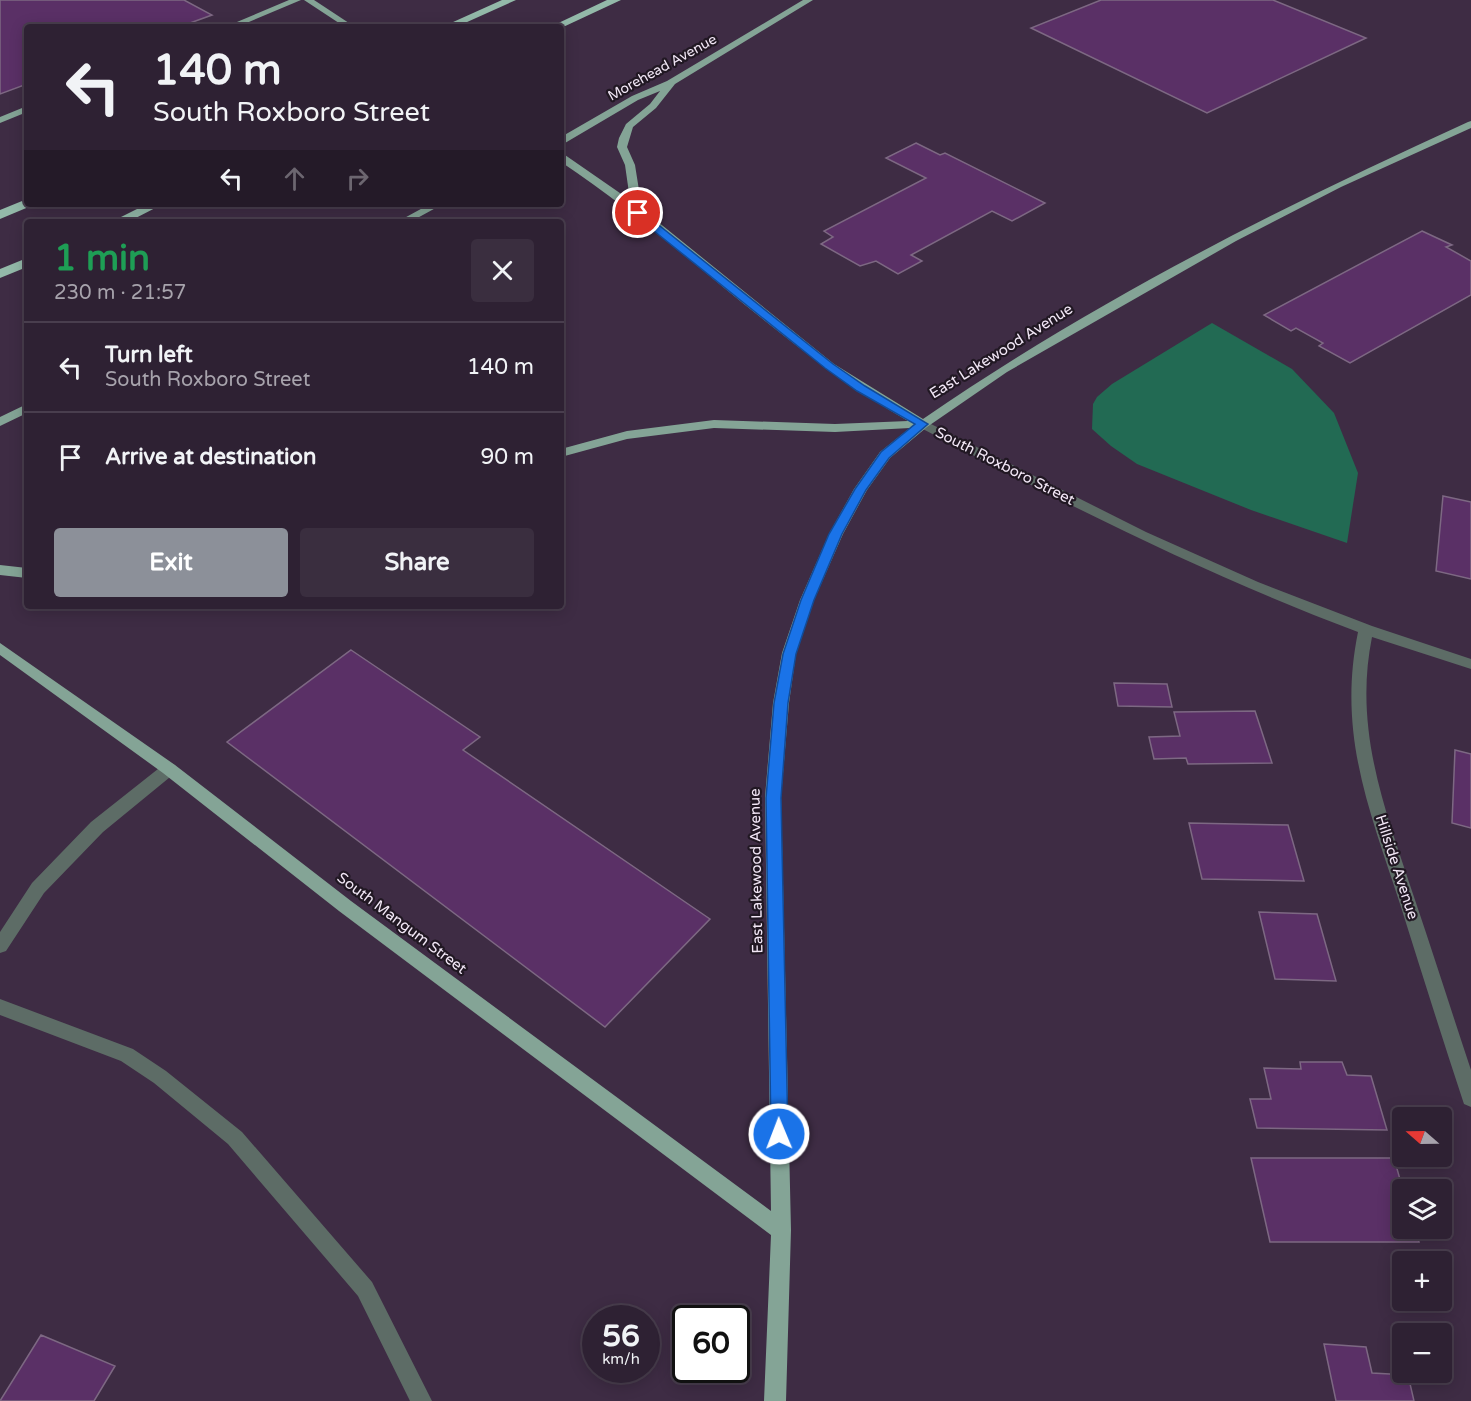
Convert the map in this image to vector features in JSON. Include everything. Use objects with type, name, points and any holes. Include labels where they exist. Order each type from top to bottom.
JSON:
[{"type":"highway","points":[[454,24],[511,0]]},
{"type":"highway","points":[[562,24],[616,0]]},
{"type":"highway","points":[[0,215],[24,204]]},
{"type":"highway","points":[[124,219],[151,207]]},
{"type":"highway","points":[[0,274],[24,263]]},
{"type":"main road","points":[[237,24],[297,0]]},
{"type":"main road","points":[[308,0],[346,24]]},
{"type":"main road","name":"Morehead Avenue","points":[[564,139],[635,98],[670,83],[809,0]]},
{"type":"main road","points":[[638,213],[630,165],[622,147],[624,138],[629,126],[653,106],[670,83]]},
{"type":"main road","points":[[0,120],[24,110]]},
{"type":"main road","name":"East Lakewood Avenue","points":[[775,1401],[781,1230],[773,798],[781,703],[789,654],[812,589],[836,534],[861,489],[885,455],[923,424],[1003,369],[1222,244],[1337,185],[1471,124]]},
{"type":"main road","name":"South Roxboro Street","points":[[564,159],[638,213],[829,366],[861,388],[923,424]]},
{"type":"main road","points":[[408,219],[432,207]]},
{"type":"main road","points":[[0,422],[24,410]]},
{"type":"main road","points":[[564,452],[627,435],[714,424],[846,428],[923,424]]},
{"type":"main road","points":[[0,570],[24,573]]},
{"type":"main road","name":"South Mangum Street","points":[[0,648],[169,769],[345,906],[781,1230]]},
{"type":"street","name":"South Roxboro Street","points":[[923,424],[1067,499],[1225,573],[1366,630],[1471,664]]},
{"type":"street","name":"Hillside Avenue","points":[[1366,630],[1359,653],[1356,680],[1360,741],[1379,814],[1471,1098]]},
{"type":"street","points":[[0,946],[38,888],[97,827],[169,769]]},
{"type":"street","points":[[0,1008],[127,1055],[160,1077],[235,1138],[365,1289],[421,1401]]},
{"type":"shaded area","points":[[1212,323],[1292,369],[1334,413],[1358,473],[1347,543],[1251,510],[1137,464],[1092,429],[1093,404],[1097,397],[1112,384]]},
{"type":"building","points":[[0,0],[184,0],[212,15],[187,24],[24,24],[24,85],[0,94]]},
{"type":"building","points":[[1101,0],[1273,0],[1366,38],[1207,113],[1031,28]]},
{"type":"building","points":[[916,143],[940,155],[945,153],[1045,203],[1012,221],[992,211],[911,255],[922,261],[898,274],[876,261],[860,266],[821,244],[833,237],[824,231],[926,178],[886,158]]},
{"type":"building","points":[[1422,231],[1452,245],[1446,247],[1471,261],[1471,295],[1350,363],[1319,346],[1323,343],[1296,328],[1291,331],[1264,315]]},
{"type":"building","points":[[1443,496],[1471,502],[1471,579],[1436,571]]},
{"type":"building","points":[[351,650],[480,737],[463,750],[710,919],[605,1027],[227,742]]},
{"type":"building","points":[[1114,683],[1167,684],[1172,707],[1118,706]]},
{"type":"building","points":[[1255,711],[1272,763],[1188,764],[1186,758],[1154,759],[1149,737],[1180,736],[1174,712]]},
{"type":"building","points":[[1455,750],[1471,754],[1471,828],[1452,823]]},
{"type":"building","points":[[1189,823],[1288,825],[1304,881],[1202,879]]},
{"type":"building","points":[[1259,912],[1317,914],[1336,981],[1275,979]]},
{"type":"building","points":[[1300,1062],[1342,1062],[1347,1075],[1371,1076],[1387,1130],[1257,1128],[1250,1099],[1271,1099],[1264,1068],[1301,1069]]},
{"type":"building","points":[[1251,1158],[1392,1158],[1392,1167],[1397,1167],[1400,1179],[1392,1179],[1392,1239],[1418,1239],[1419,1242],[1270,1242]]},
{"type":"building","points":[[41,1335],[115,1366],[94,1401],[0,1401]]},
{"type":"building","points":[[1324,1344],[1366,1347],[1372,1373],[1392,1374],[1392,1383],[1410,1383],[1414,1401],[1336,1401]]},
{"type":"route","points":[[638,213],[829,366],[861,388],[923,424],[885,455],[861,489],[836,534],[807,600],[789,654],[781,703],[773,798],[777,921],[779,1134]]}]
